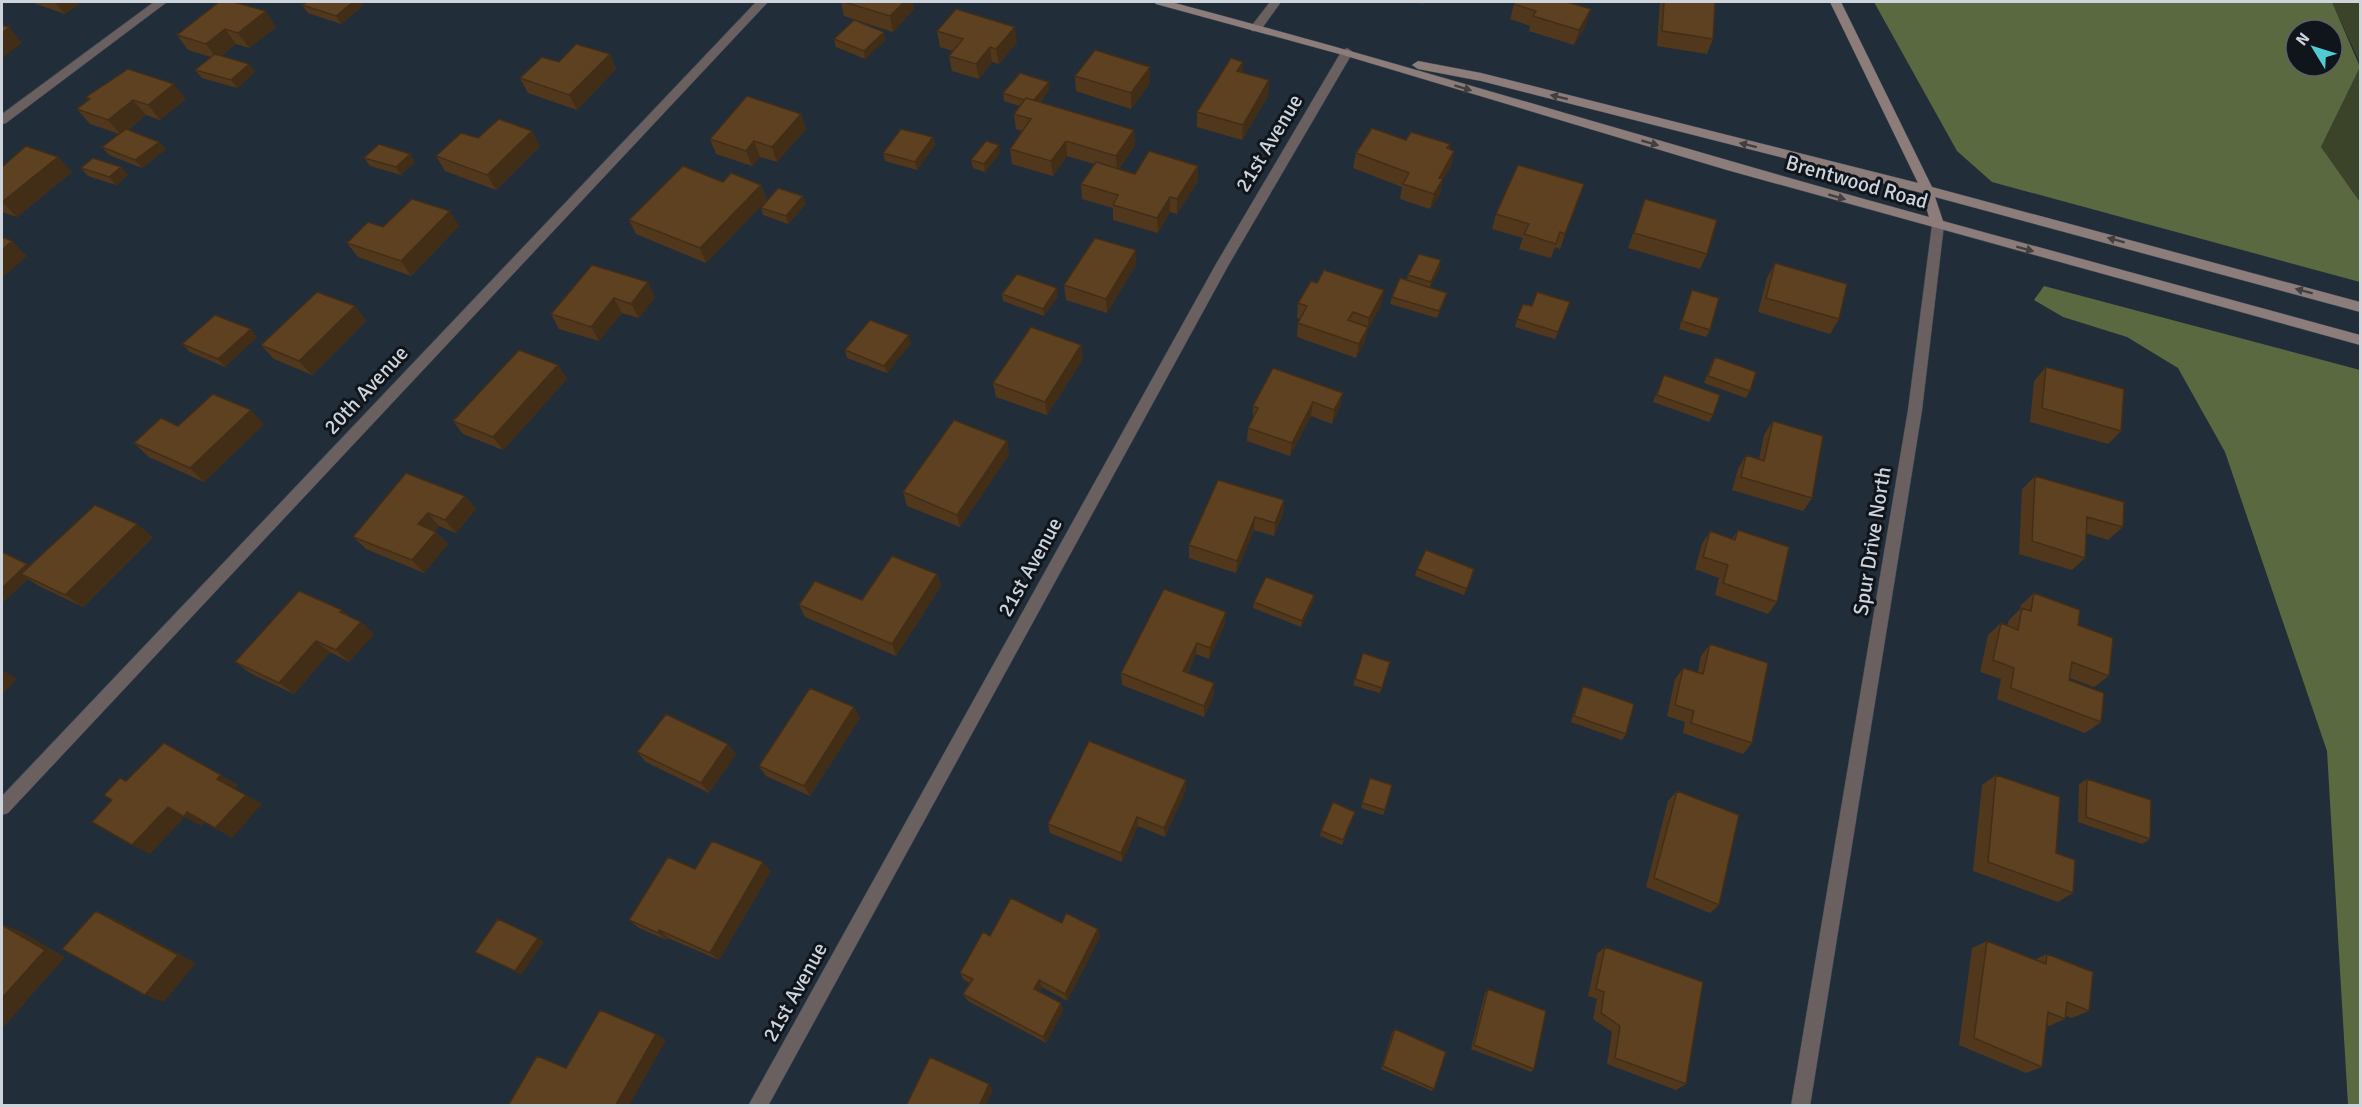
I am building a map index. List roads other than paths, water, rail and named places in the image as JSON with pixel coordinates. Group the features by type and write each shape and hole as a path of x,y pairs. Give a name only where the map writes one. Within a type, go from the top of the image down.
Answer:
{"street":[{"path":"2,120 161,2"},
{"name":"20th Avenue","path":"2,807 762,2"},
{"name":"Brentwood Road","path":"1160,2 1347,52 1518,105 1938,225 2361,340"},
{"path":"1256,27 1275,2"},
{"name":"Spur Drive North","path":"1800,1106 1915,410 1938,225 1927,190 1836,2"},
{"name":"Brentwood Road","path":"1347,52 1481,77 1927,190 2361,307"},
{"name":"21st Avenue","path":"757,1106 1216,274 1347,52"}]}
